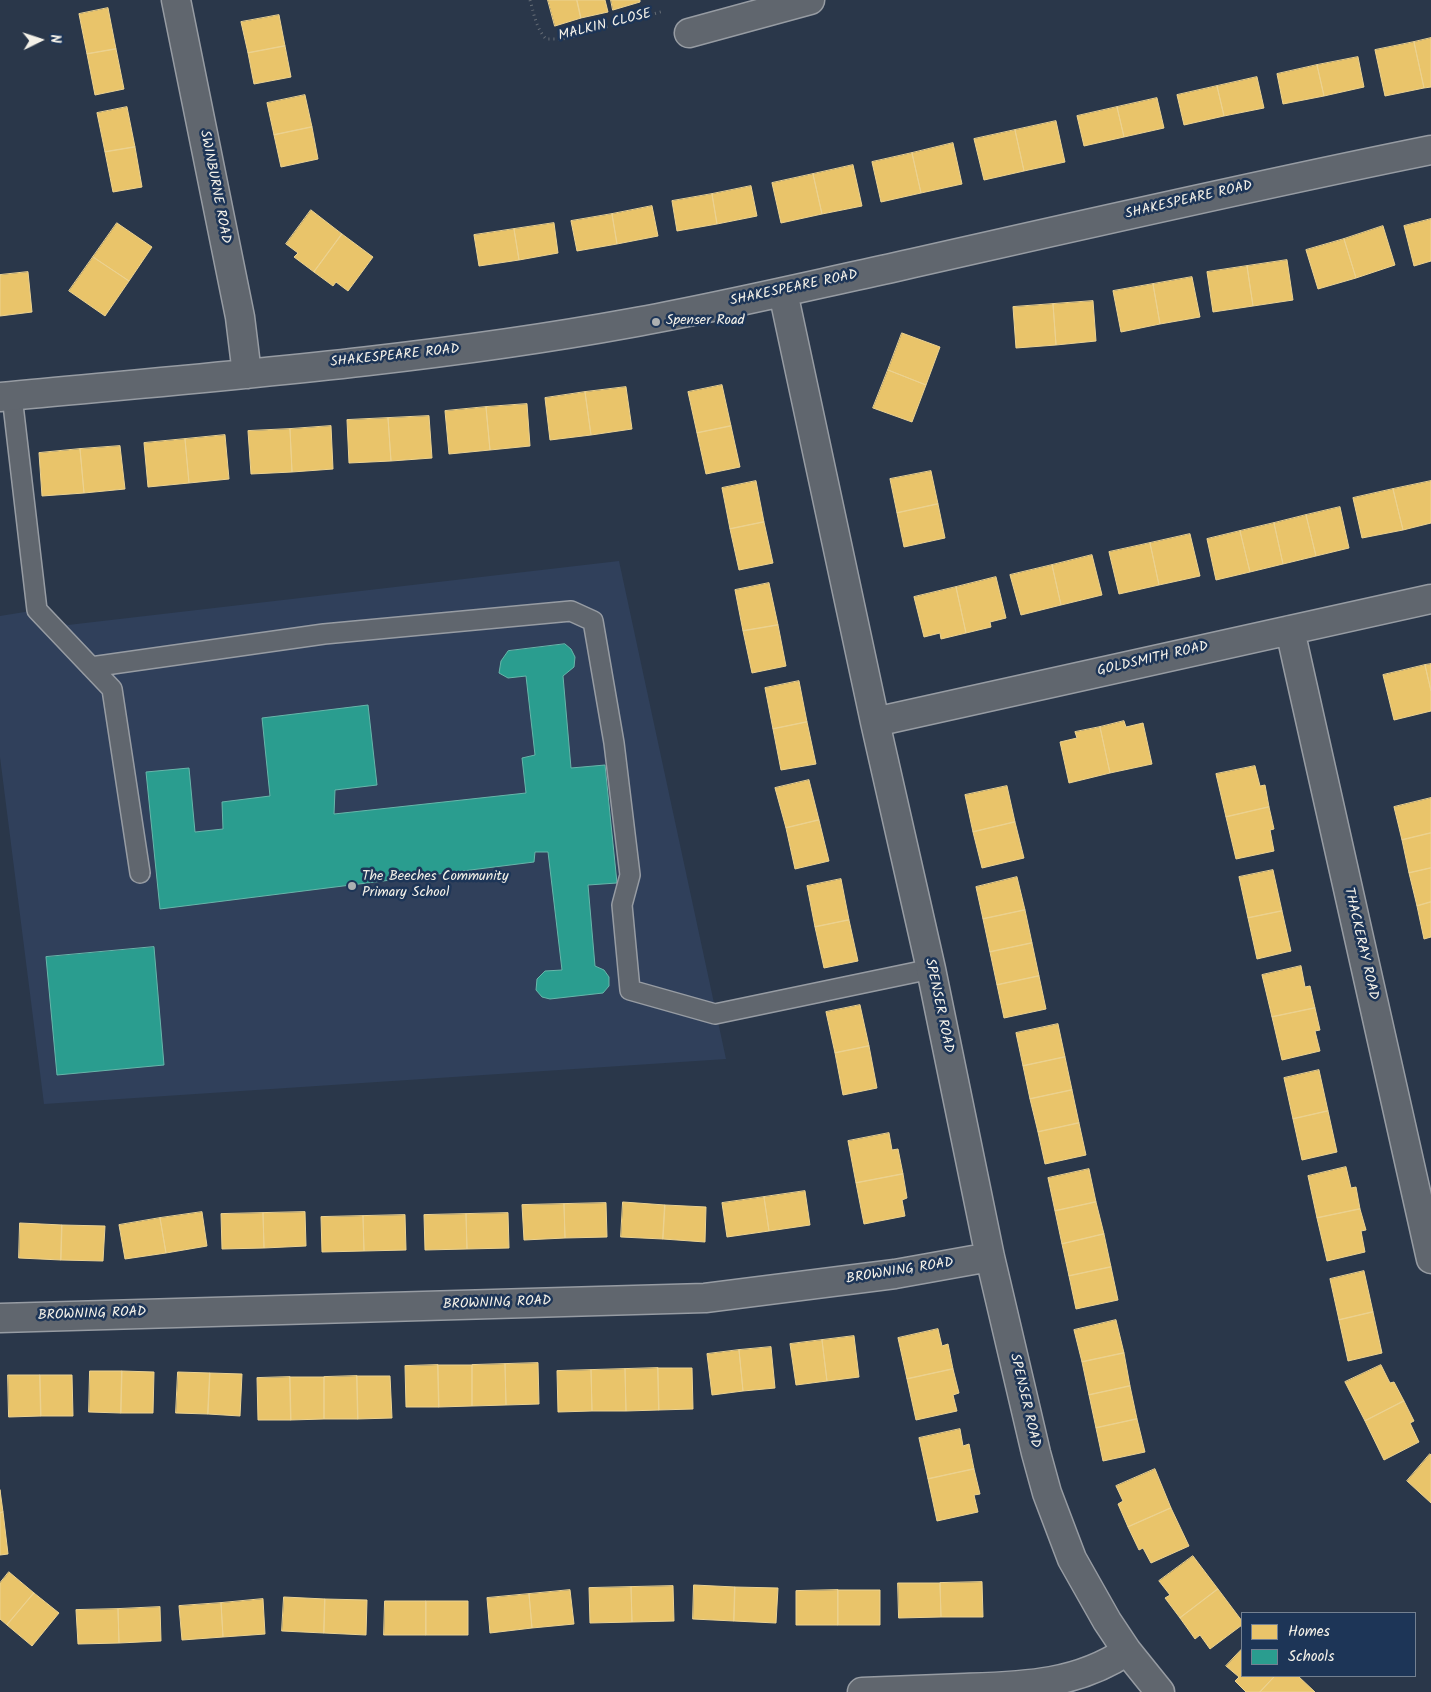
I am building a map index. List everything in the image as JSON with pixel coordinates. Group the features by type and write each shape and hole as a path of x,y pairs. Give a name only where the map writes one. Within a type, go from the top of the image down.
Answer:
{"street":[{"name":"SWINBURNE ROAD","path":"176,0 240,317 247,374"},
{"path":"689,33 810,0"},
{"name":"SHAKESPEARE ROAD","path":"6,396 247,374 495,345 632,323 783,292 1330,170 1431,150"},
{"name":"SPENSER ROAD","path":"783,292 875,722 931,969 990,1257 1036,1453 1059,1529 1072,1559 1106,1621 1160,1692"},
{"name":"GOLDSMITH ROAD","path":"875,722 1431,599"},
{"name":"THACKERAY ROAD","path":"1290,630 1431,1258"},
{"name":"BROWNING ROAD","path":"0,1318 705,1298 895,1274 990,1257"},
{"path":"862,1692 1009,1687 1035,1684 1060,1680 1098,1669 1127,1651"}],"lane":[{"path":"6,396 37,610 112,689 140,873"},
{"path":"91,667 324,634 571,611 593,620 611,728 630,875 622,905 630,990 715,1014 931,969"}],"path":[{"name":"MALKIN CLOSE","path":"530,0 537,25 546,39 563,39 670,10 689,33"}],"shaded area":[{"name":"The Beeches Community Primary School","path":"619,561 726,1059 44,1104 0,757 0,616 37,610 68,625"}],"building: Homes":[{"path":"548,0 577,0 581,18 555,26"},
{"path":"577,0 605,0 608,12 581,18"},
{"path":"611,0 640,0 640,2 613,10"},
{"path":"108,8 116,49 87,54 79,14"},
{"path":"279,15 285,46 248,53 241,22"},
{"path":"1431,38 1431,87 1424,88 1414,42"},
{"path":"1414,42 1424,88 1385,96 1375,50"},
{"path":"285,46 291,77 254,84 248,53"},
{"path":"116,49 124,89 95,95 87,54"},
{"path":"1358,57 1364,87 1324,96 1317,65"},
{"path":"1317,65 1324,96 1283,104 1277,74"},
{"path":"1257,77 1264,108 1224,116 1217,86"},
{"path":"1217,86 1224,116 1184,125 1177,95"},
{"path":"305,95 312,127 274,135 267,103"},
{"path":"1157,98 1164,128 1124,137 1117,107"},
{"path":"127,107 135,147 105,152 97,113"},
{"path":"1117,107 1124,137 1084,146 1077,116"},
{"path":"1056,121 1065,162 1024,171 1015,130"},
{"path":"312,127 318,159 281,167 274,135"},
{"path":"1015,130 1024,171 984,180 974,139"},
{"path":"953,143 962,184 921,193 912,153"},
{"path":"135,147 142,187 113,192 105,152"},
{"path":"912,153 921,193 881,202 872,162"},
{"path":"853,165 862,206 822,214 813,174"},
{"path":"813,174 822,214 781,223 772,183"},
{"path":"751,186 757,216 717,224 712,194"},
{"path":"712,194 717,224 677,231 672,201"},
{"path":"652,206 658,236 617,244 612,214"},
{"path":"311,210 342,234 314,272 294,257 298,253 286,244"},
{"path":"612,214 617,244 577,251 571,221"},
{"path":"1431,219 1431,261 1414,266 1404,226"},
{"path":"117,223 152,247 129,281 93,257"},
{"path":"554,223 558,253 519,260 514,229"},
{"path":"1383,226 1395,265 1356,278 1344,239"},
{"path":"514,229 519,260 479,266 474,235"},
{"path":"342,234 373,257 348,291 336,282 333,286 314,272"},
{"path":"1344,239 1356,278 1318,289 1306,250"},
{"path":"93,257 129,281 105,316 69,291"},
{"path":"1287,260 1293,300 1253,306 1247,266"},
{"path":"1247,266 1253,306 1213,312 1207,272"},
{"path":"28,272 32,312 0,316 0,275"},
{"path":"1192,277 1200,317 1160,324 1153,284"},
{"path":"1153,284 1160,324 1121,332 1113,291"},
{"path":"1093,301 1096,341 1056,345 1053,304"},
{"path":"1053,304 1056,345 1016,348 1013,307"},
{"path":"902,333 940,347 926,385 888,370"},
{"path":"888,370 926,385 912,422 873,408"},
{"path":"722,385 731,426 697,433 688,392"},
{"path":"626,387 632,429 591,435 585,392"},
{"path":"585,392 591,435 550,440 545,398"},
{"path":"527,404 530,446 490,450 486,407"},
{"path":"486,407 490,450 449,454 445,411"},
{"path":"429,416 432,458 391,461 388,418"},
{"path":"388,418 391,461 349,463 347,420"},
{"path":"331,426 333,469 292,472 290,429"},
{"path":"731,426 740,467 706,474 697,433"},
{"path":"290,429 292,472 251,474 248,431"},
{"path":"225,435 229,479 189,483 185,439"},
{"path":"185,439 189,483 148,487 144,443"},
{"path":"120,446 125,489 84,493 80,449"},
{"path":"80,449 84,493 42,496 39,453"},
{"path":"931,471 938,504 897,513 890,479"},
{"path":"756,481 764,522 730,529 722,488"},
{"path":"1431,481 1431,523 1403,530 1393,489"},
{"path":"1393,489 1403,530 1362,538 1353,498"},
{"path":"938,504 945,538 904,547 897,513"},
{"path":"1340,507 1349,548 1316,556 1306,515"},
{"path":"1306,515 1316,556 1283,564 1274,523"},
{"path":"764,522 773,563 739,570 730,529"},
{"path":"1274,523 1283,564 1250,572 1240,531"},
{"path":"1240,531 1250,572 1216,580 1207,539"},
{"path":"1190,534 1200,576 1159,585 1150,543"},
{"path":"1150,543 1159,585 1119,594 1109,552"},
{"path":"1092,555 1102,595 1061,605 1052,565"},
{"path":"1052,565 1061,605 1021,615 1010,575"},
{"path":"996,577 1006,618 990,622 991,627 966,633 956,587"},
{"path":"769,583 778,625 743,631 735,590"},
{"path":"956,587 966,633 941,639 940,633 924,637 914,597"},
{"path":"778,625 786,666 752,673 743,631"},
{"path":"1431,664 1431,691 1425,665"},
{"path":"1425,665 1431,691 1431,711 1394,720 1383,675"},
{"path":"799,681 807,722 773,729 765,688"},
{"path":"1124,721 1126,727 1143,723 1152,764 1110,773 1100,727"},
{"path":"807,722 816,764 781,770 773,729"},
{"path":"1100,727 1110,773 1069,783 1060,742 1077,738 1075,732"},
{"path":"1255,766 1260,786 1265,785 1269,807 1226,817 1216,774"},
{"path":"809,780 819,820 786,828 775,788"},
{"path":"1007,786 1015,822 973,832 965,795"},
{"path":"1431,798 1431,833 1402,840 1394,807"},
{"path":"1269,807 1274,829 1270,830 1274,851 1236,859 1226,817"},
{"path":"819,820 829,861 795,869 786,828"},
{"path":"1015,822 1024,858 982,868 973,832"},
{"path":"1431,833 1431,868 1409,873 1402,840"},
{"path":"1431,868 1431,902 1417,906 1409,873"},
{"path":"1273,870 1282,911 1248,918 1239,877"},
{"path":"1017,877 1025,910 983,919 976,887"},
{"path":"841,879 849,920 815,927 807,886"},
{"path":"1431,902 1431,937 1424,939 1417,906"},
{"path":"1025,910 1032,943 990,952 983,919"},
{"path":"1282,911 1291,951 1257,959 1248,918"},
{"path":"849,920 858,961 824,968 815,927"},
{"path":"1032,943 1039,976 997,985 990,952"},
{"path":"1301,966 1305,987 1310,986 1315,1008 1272,1017 1262,975"},
{"path":"1039,976 1046,1009 1004,1018 997,985"},
{"path":"860,1005 869,1046 835,1053 826,1012"},
{"path":"1315,1008 1320,1030 1315,1031 1320,1051 1282,1060 1272,1017"},
{"path":"1058,1024 1065,1057 1023,1066 1016,1033"},
{"path":"869,1046 877,1088 843,1095 835,1053"},
{"path":"1065,1057 1072,1090 1030,1099 1023,1066"},
{"path":"1319,1070 1328,1111 1293,1119 1284,1078"},
{"path":"1072,1090 1079,1123 1038,1132 1030,1099"},
{"path":"1328,1111 1337,1152 1302,1160 1293,1119"},
{"path":"1079,1123 1086,1155 1045,1164 1038,1132"},
{"path":"889,1133 892,1150 898,1149 903,1174 856,1183 848,1141"},
{"path":"1346,1167 1351,1188 1356,1187 1360,1209 1317,1218 1308,1176"},
{"path":"1089,1169 1096,1202 1055,1211 1048,1178"},
{"path":"903,1174 907,1198 902,1200 905,1216 864,1224 856,1183"},
{"path":"805,1191 810,1225 769,1231 764,1197"},
{"path":"764,1197 769,1231 727,1237 722,1203"},
{"path":"623,1202 665,1205 663,1239 621,1237"},
{"path":"1096,1202 1104,1234 1062,1244 1055,1211"},
{"path":"606,1203 607,1237 565,1238 564,1204"},
{"path":"564,1204 565,1238 524,1240 522,1205"},
{"path":"665,1205 706,1207 705,1242 663,1239"},
{"path":"1360,1209 1366,1230 1361,1231 1365,1252 1327,1261 1317,1218"},
{"path":"202,1212 207,1246 166,1253 160,1218"},
{"path":"305,1212 306,1246 264,1248 263,1213"},
{"path":"263,1213 264,1248 222,1249 221,1214"},
{"path":"508,1213 509,1248 467,1249 466,1214"},
{"path":"466,1214 467,1249 425,1250 424,1215"},
{"path":"405,1215 406,1250 364,1251 363,1216"},
{"path":"363,1216 364,1251 322,1252 321,1217"},
{"path":"160,1218 166,1253 125,1259 119,1225"},
{"path":"20,1223 62,1225 61,1260 19,1258"},
{"path":"62,1225 105,1226 103,1261 61,1260"},
{"path":"1104,1234 1111,1267 1069,1276 1062,1244"},
{"path":"1111,1267 1118,1300 1076,1309 1069,1276"},
{"path":"1364,1271 1373,1312 1339,1320 1330,1279"},
{"path":"1373,1312 1382,1353 1348,1361 1339,1320"},
{"path":"1116,1320 1124,1353 1082,1362 1074,1330"},
{"path":"938,1329 942,1346 948,1344 953,1369 907,1379 898,1338"},
{"path":"854,1336 859,1377 827,1381 822,1340"},
{"path":"822,1340 827,1381 796,1385 790,1344"},
{"path":"771,1347 775,1388 743,1391 739,1350"},
{"path":"739,1350 743,1391 712,1395 707,1354"},
{"path":"1124,1353 1130,1386 1089,1395 1082,1362"},
{"path":"538,1363 539,1404 506,1405 505,1364"},
{"path":"505,1364 506,1405 472,1406 472,1365"},
{"path":"438,1365 439,1407 406,1407 405,1366"},
{"path":"438,1365 472,1365 472,1406 439,1407"},
{"path":"1381,1365 1390,1383 1394,1382 1404,1401 1365,1421 1345,1382"},
{"path":"658,1368 659,1410 626,1411 625,1369"},
{"path":"658,1368 692,1368 693,1409 659,1410"},
{"path":"625,1369 626,1411 592,1411 591,1370"},
{"path":"953,1369 959,1393 953,1395 957,1411 916,1420 907,1379"},
{"path":"591,1370 592,1411 558,1412 557,1371"},
{"path":"90,1371 122,1371 121,1413 89,1412"},
{"path":"122,1371 154,1372 153,1413 121,1413"},
{"path":"178,1372 210,1373 208,1414 176,1413"},
{"path":"210,1373 242,1374 240,1416 208,1414"},
{"path":"8,1375 40,1375 41,1416 9,1417"},
{"path":"40,1375 72,1375 73,1416 41,1416"},
{"path":"357,1376 358,1419 324,1419 324,1377"},
{"path":"357,1376 390,1376 392,1418 358,1419"},
{"path":"290,1377 291,1420 258,1420 257,1378"},
{"path":"290,1377 324,1377 324,1419 291,1420"},
{"path":"1130,1386 1137,1419 1096,1428 1089,1395"},
{"path":"1404,1401 1414,1421 1410,1423 1419,1442 1384,1460 1365,1421"},
{"path":"1137,1419 1145,1452 1103,1461 1096,1428"},
{"path":"960,1429 963,1446 969,1444 974,1469 928,1479 919,1438"},
{"path":"1431,1455 1431,1503 1407,1481"},
{"path":"974,1469 980,1494 974,1495 978,1512 937,1521 928,1479"},
{"path":"1155,1469 1171,1508 1128,1527 1118,1504 1123,1501 1116,1486"},
{"path":"0,1490 3,1512 0,1513"},
{"path":"1171,1508 1189,1546 1151,1563 1143,1548 1139,1550 1128,1527"},
{"path":"3,1512 8,1554 0,1555 0,1513"},
{"path":"1193,1556 1218,1589 1180,1618 1165,1598 1170,1595 1159,1581"},
{"path":"9,1572 34,1593 7,1625 0,1619 0,1583"},
{"path":"982,1582 983,1617 941,1617 940,1583"},
{"path":"898,1583 940,1583 941,1617 899,1618"},
{"path":"694,1585 735,1587 734,1621 693,1619"},
{"path":"673,1586 674,1621 632,1622 631,1587"},
{"path":"631,1587 632,1622 590,1623 589,1588"},
{"path":"735,1587 778,1588 776,1623 734,1621"},
{"path":"1218,1589 1241,1620 1241,1626 1210,1649 1200,1635 1195,1639 1180,1618"},
{"path":"570,1590 574,1624 532,1628 529,1594"},
{"path":"838,1590 838,1625 796,1625 796,1591"},
{"path":"838,1590 880,1590 880,1625 838,1625"},
{"path":"34,1593 59,1613 32,1646 7,1625"},
{"path":"529,1594 532,1628 490,1633 487,1598"},
{"path":"284,1597 325,1599 324,1633 282,1631"},
{"path":"263,1599 265,1634 223,1637 221,1603"},
{"path":"325,1599 367,1600 366,1635 324,1633"},
{"path":"385,1601 426,1601 426,1635 384,1635"},
{"path":"426,1601 468,1601 468,1635 426,1635"},
{"path":"221,1603 223,1637 182,1640 179,1606"},
{"path":"160,1607 161,1641 119,1643 118,1609"},
{"path":"118,1609 119,1643 78,1644 76,1610"},
{"path":"1241,1650 1241,1677 1274,1677 1260,1692 1246,1692 1235,1681 1239,1677 1226,1666"},
{"path":"1274,1677 1299,1677 1315,1692 1260,1692"}],"building: Schools":[{"path":"565,644 571,649 575,657 574,667 563,676 571,768 605,765 617,883 588,885 595,966 604,970 609,977 609,986 603,993 550,999 542,997 536,990 537,979 545,971 562,970 548,852 535,852 534,862 160,909 146,772 189,768 195,832 223,829 222,802 270,796 262,718 368,705 377,785 335,790 334,814 526,793 522,758 535,755 526,676 508,678 499,673 501,661 508,651"},
{"path":"154,947 164,1065 57,1075 46,957"}],"place":[{"name":"Spenser Road","path":"656,322"},
{"name":"The Beeches Community Primary School","path":"352,886"}]}
